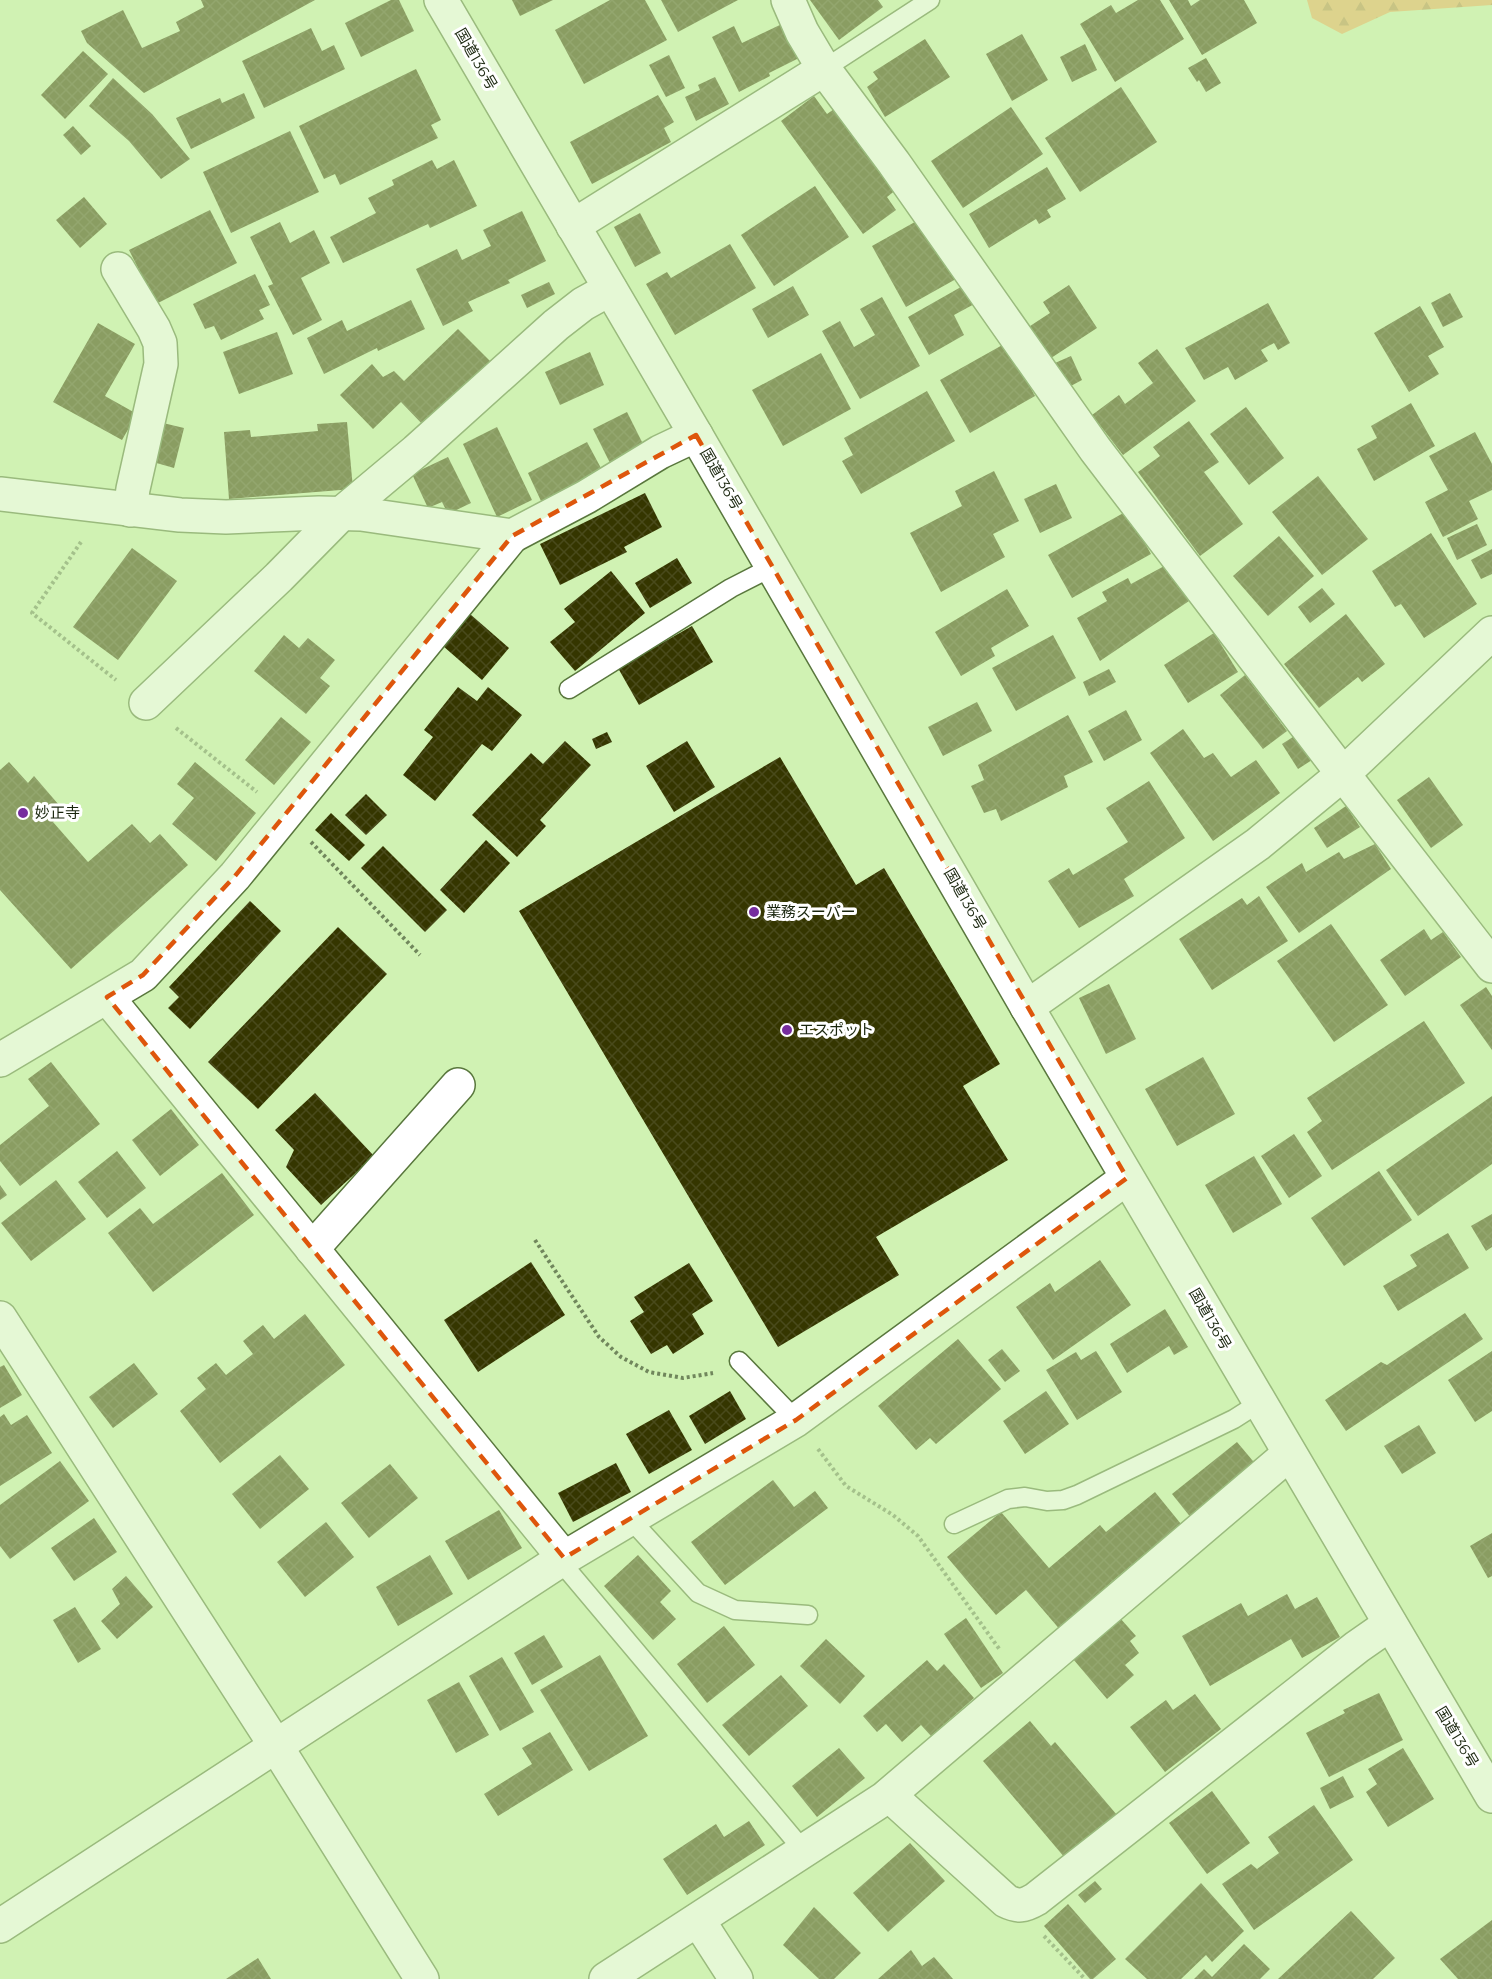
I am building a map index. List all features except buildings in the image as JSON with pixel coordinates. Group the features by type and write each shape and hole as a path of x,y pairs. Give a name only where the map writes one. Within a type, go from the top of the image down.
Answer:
{"main road":[{"name":"国道136号","path":"441,0 1289,1455 1492,1796"},
{"path":"788,0 802,32 824,69 894,163 1095,449 1492,966"},
{"path":"573,226 824,69"},
{"path":"118,269 160,343 160,364 148,414 118,509"},
{"path":"146,703 342,513 416,451 556,325 583,304 610,290"},
{"path":"0,1060 143,975 235,876 512,536 660,452 696,435"},
{"path":"0,494 180,515 361,514 512,536"},
{"path":"1027,1007 1258,844 1343,774 1492,633"},
{"path":"107,997 562,1559"},
{"path":"312,1249 458,1085"},
{"path":"0,1926 562,1559 796,1420 1127,1178"},
{"path":"0,1318 276,1746 422,1979"},
{"path":"606,1979 889,1795 1289,1455"},
{"path":"889,1795 1006,1901 1024,1905 1036,1899 1357,1647 1390,1624"},
{"path":"698,1920 736,1979"}],"lane":[{"path":"824,69 930,0"},
{"path":"569,689 731,588 772,567"},
{"path":"739,1361 796,1420"},
{"path":"954,1524 1008,1499 1025,1497 1047,1501 1063,1500 1077,1495 1234,1419 1259,1403"},
{"path":"630,1519 698,1593 735,1610 808,1616"},
{"path":"562,1559 804,1851"}],"path":[{"path":"118,509 32,613 285,814 420,955"},
{"path":"535,1240 598,1336 621,1357 649,1372 683,1378 711,1374 739,1361"},
{"path":"796,1420 846,1486 893,1515 918,1536 986,1629 1021,1682"},
{"path":"1013,1904 1085,1979"}],"highlighted area":[{"path":"696,435 1127,1178 796,1420 564,1558 107,997 143,975 235,876 512,536"}],"green space":[{"path":"1307,0 1492,0 1492,5 1390,12 1342,34 1312,18"}],"place":[{"name":"妙正寺","path":"23,813"},
{"name":"業務スーパー","path":"754,912"},
{"name":"エスポット","path":"787,1030"}]}
